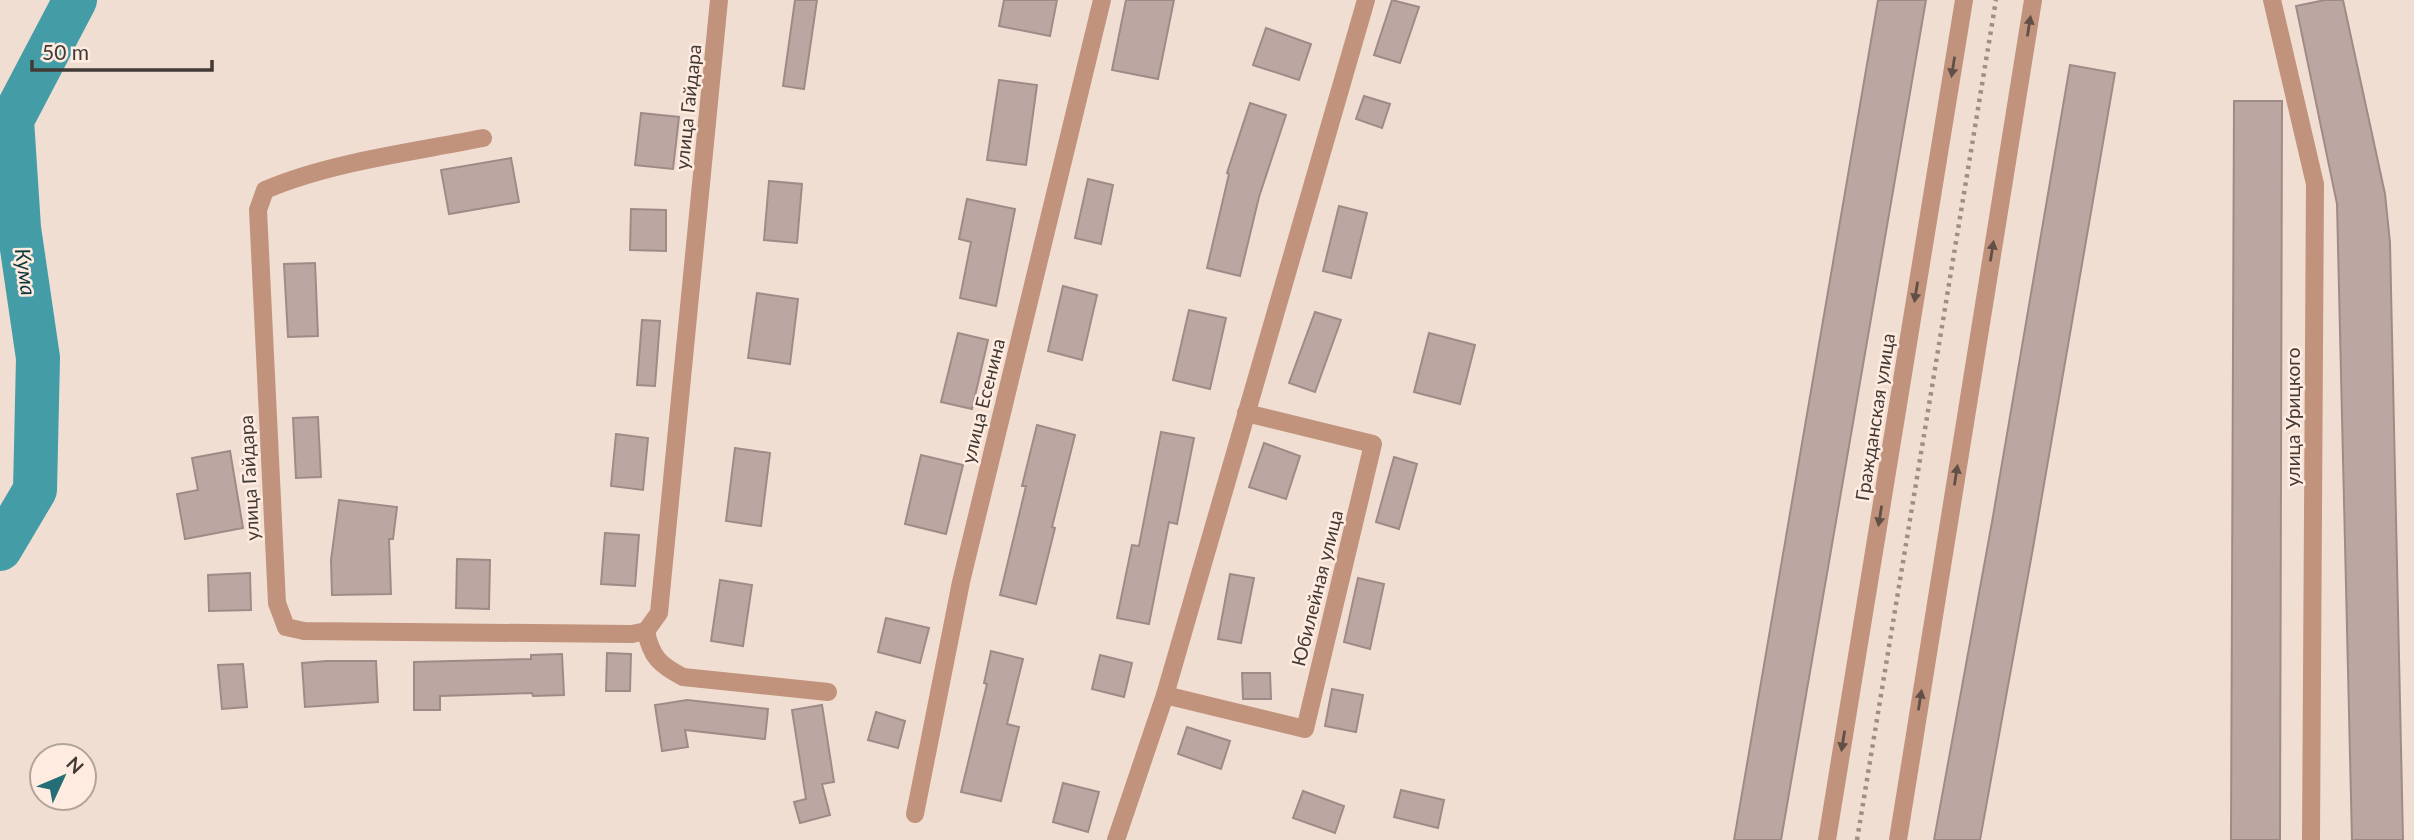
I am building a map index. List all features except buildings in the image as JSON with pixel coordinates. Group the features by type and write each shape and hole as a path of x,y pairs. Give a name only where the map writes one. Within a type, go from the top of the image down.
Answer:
{"street":[{"name":"улица Гайдара","path":"483,138 349,165 288,180 265,190 258,210 277,603 286,627 304,631 632,634 646,631 659,613 719,0"},
{"name":"улица Есенина","path":"915,814 961,582 1102,0"},
{"name":"Гражданская улица","path":"1827,840 1964,0"},
{"path":"1898,840 2033,0"},
{"name":"улица Урицкого","path":"2272,0 2315,184 2311,840"},
{"path":"1116,840 1165,695 1361,1"},
{"name":"Юбилейная улица","path":"1165,695 1305,729 1373,444 1246,414"},
{"path":"646,631 650,649 667,669 683,677 828,692"}],"path":[{"path":"1857,840 1996,0"}],"waterway":[{"name":"Кума","path":"0,549 35,490 38,358 19,228 12,120 75,0"}]}
